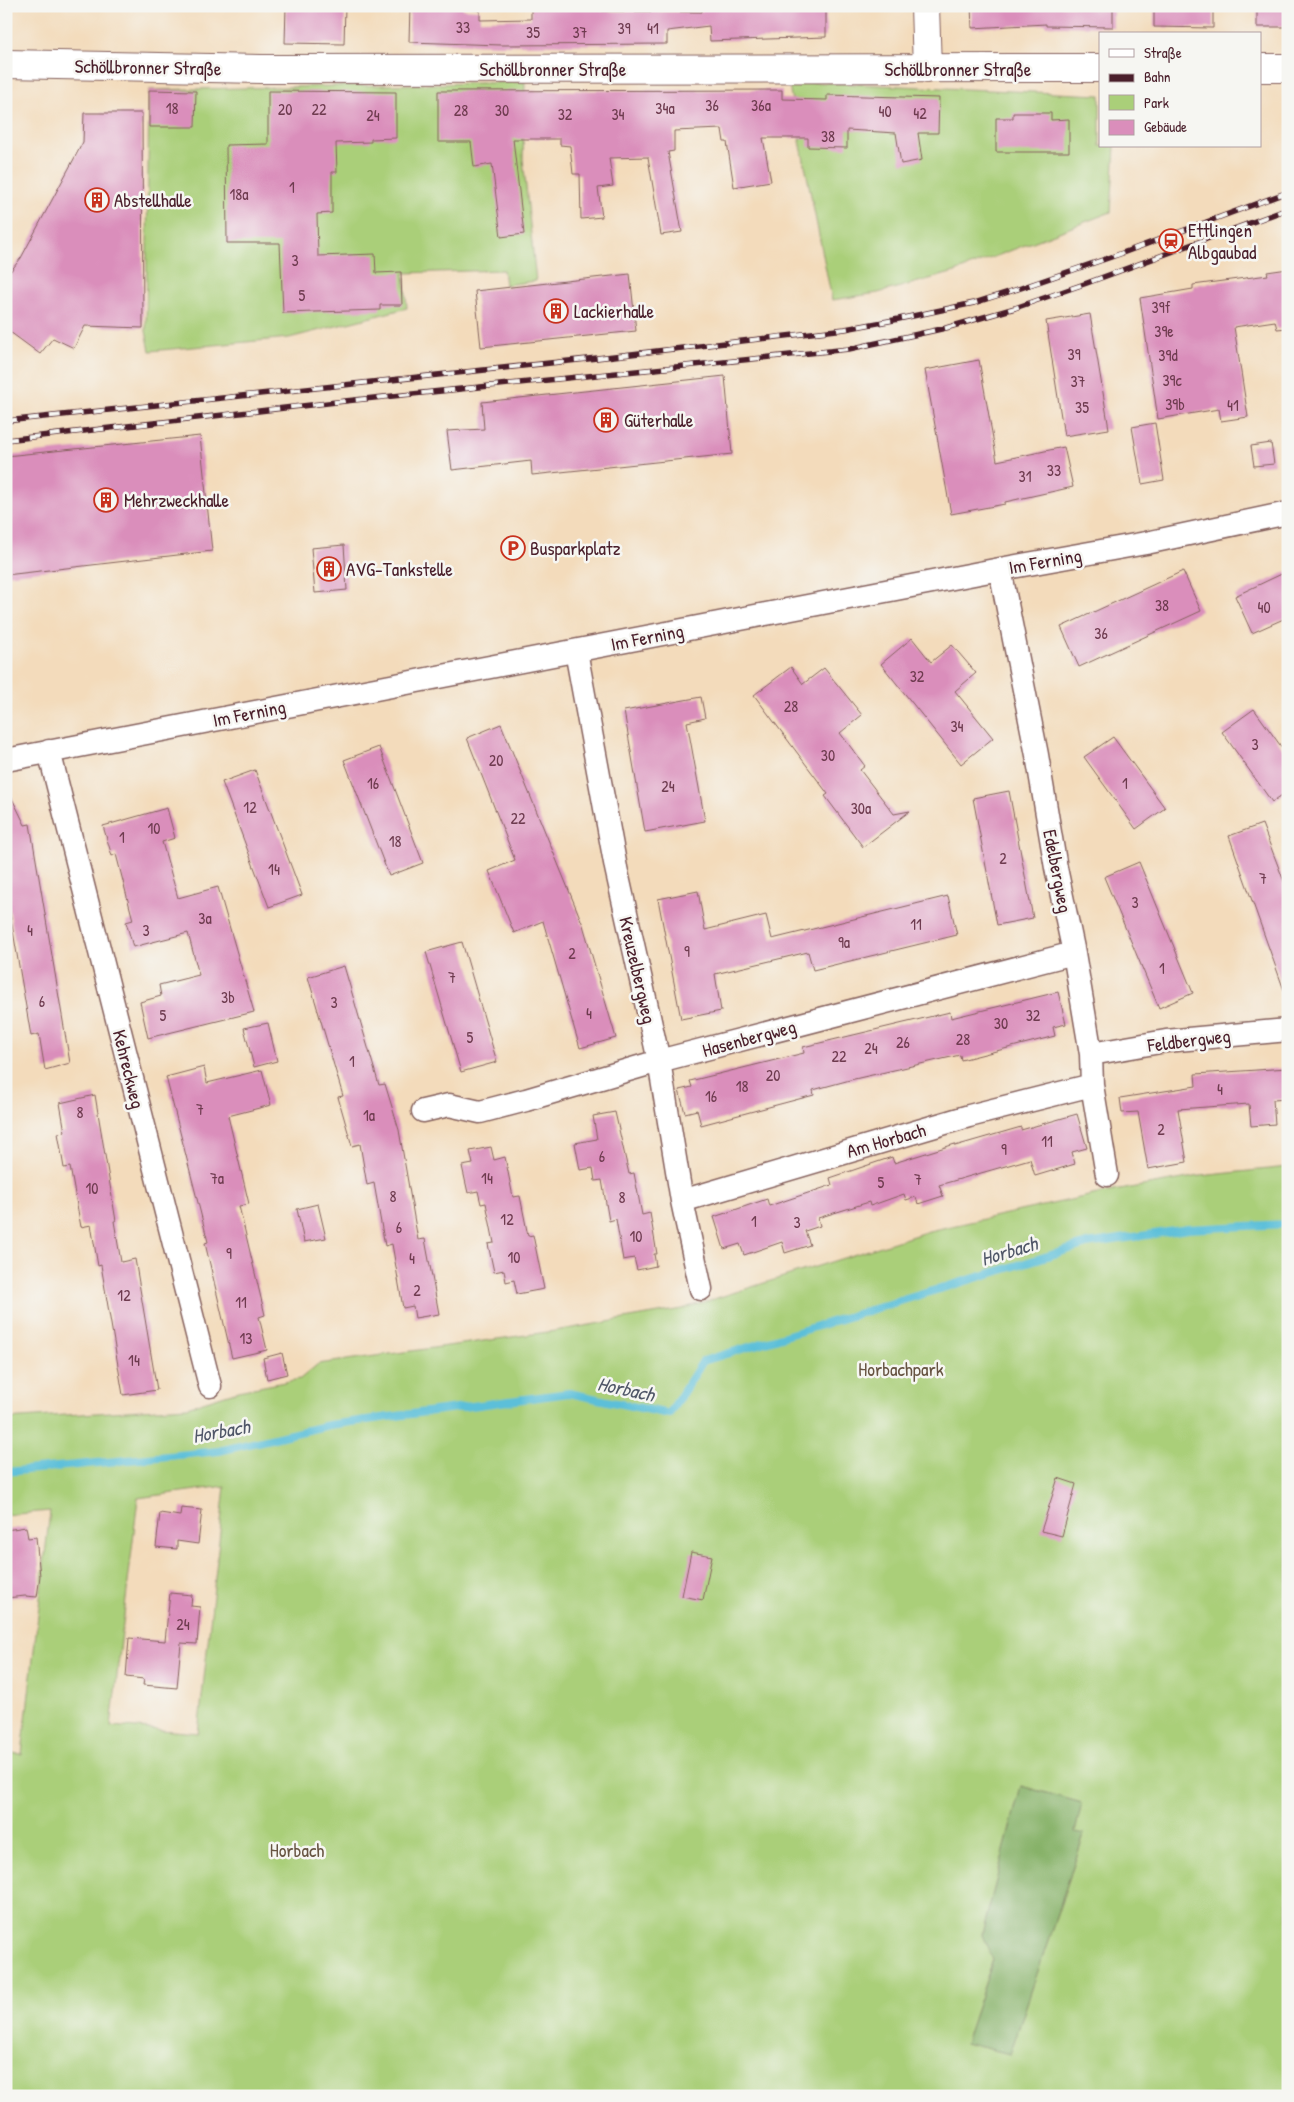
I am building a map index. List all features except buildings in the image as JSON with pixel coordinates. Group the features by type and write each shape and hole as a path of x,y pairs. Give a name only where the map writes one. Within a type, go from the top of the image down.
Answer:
{"street":[{"path":"924,6 927,69"},
{"name":"Schöllbronner Straße","path":"6,64 261,70 1099,68"},
{"path":"1262,68 1288,68"},
{"name":"Im Ferning","path":"6,760 1000,569 1146,543 1288,513"},
{"name":"Edelbergweg","path":"1000,569 1037,755 1056,868 1074,953 1091,1054 1092,1085 1107,1174"},
{"name":"Kreuzelbergweg","path":"576,651 616,868 659,1061 682,1200 701,1289"},
{"name":"Kehreckweg","path":"49,751 210,1386"},
{"name":"Hasenbergweg","path":"423,1111 449,1105 480,1112 659,1061 1074,953"},
{"name":"Feldbergweg","path":"1091,1054 1166,1041 1288,1030"},
{"name":"Am Horbach","path":"682,1200 969,1116 1092,1085"}],"green space":[{"path":"788,81 1099,95 1099,148 1115,148 1111,212 955,272 878,293 832,300"},
{"path":"525,82 523,159 536,281 505,285 503,270 404,273 407,308 289,338 150,351 146,331 149,90"},
{"name":"Horbachpark","path":"1288,1167 1288,2096 6,2096 6,1753 22,1754 50,1511 6,1515 6,1419 187,1407 238,1391 300,1379 318,1364 555,1331 682,1309 929,1231 1102,1193 1200,1176","holes":["225,1486 198,1733 111,1726 138,1498","1021,1786 1082,1803 1075,1832 1084,1835 1010,2054 965,2043 993,1959 982,1934"]},
{"path":"1021,1786 1082,1803 1075,1832 1084,1834 1010,2054 965,2043 993,1960 982,1935"}],"waterway":[{"name":"Horbach","path":"6,1472 219,1451 329,1425 569,1393 669,1414 703,1361 1087,1244 1188,1229 1288,1224"}],"railway":[{"path":"6,421 597,358 845,329 974,303 1117,255 1288,192"},
{"path":"6,440 345,401 849,349 946,328 1015,308 1288,209"}],"place":[{"name":"Abstellhalle","path":"97,200"},
{"name":"Ettlingen Albgaubad","path":"1171,241"},
{"name":"Lackierhalle","path":"556,311"},
{"name":"Güterhalle","path":"606,420"},
{"name":"Mehrzweckhalle","path":"106,500"},
{"name":"Busparkplatz","path":"513,548"},
{"name":"AVG-Tankstelle","path":"329,569"}]}
